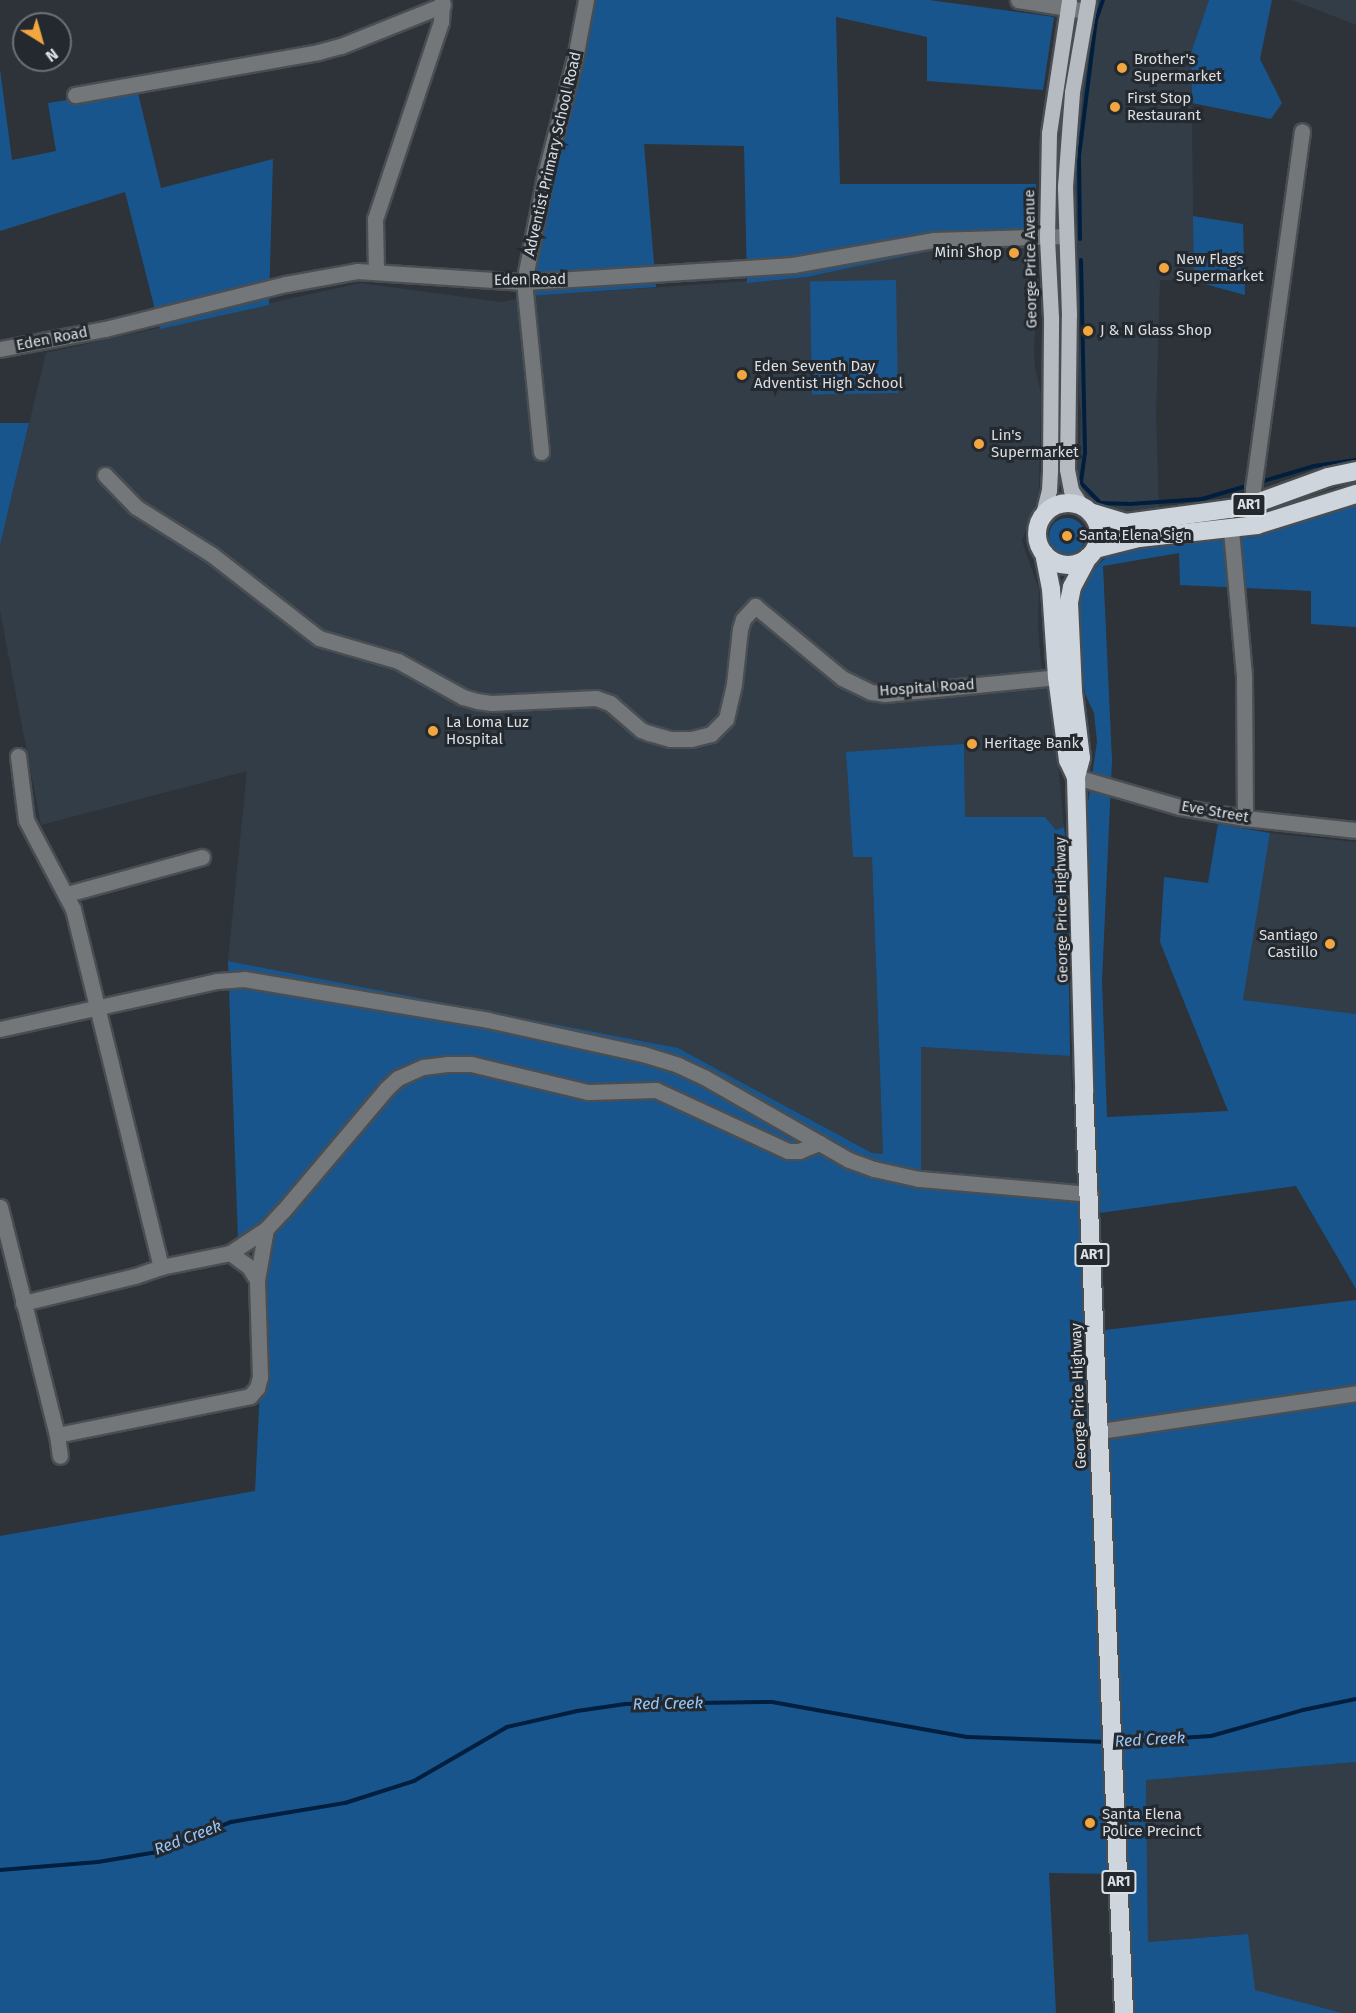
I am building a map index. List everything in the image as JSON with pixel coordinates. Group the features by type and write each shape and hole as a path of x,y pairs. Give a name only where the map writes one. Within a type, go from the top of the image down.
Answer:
{"highway":[{"name":"AR1","path":"1086,509 1126,522 1254,504 1328,477 1356,471"},
{"name":"AR1","path":"1091,553 1139,538 1231,530 1257,525 1356,494"},
{"path":"1064,503 1086,509 1099,534 1091,553 1070,565 1051,560 1044,553 1037,536 1042,518 1048,511 1064,503"},
{"name":"George Price Highway","path":"1044,553 1051,589 1057,677 1068,760 1076,777"},
{"name":"George Price Highway","path":"1091,553 1076,579 1069,603 1073,692 1081,759 1076,777 1084,1092 1100,1431 1099,1488 1113,1742 1124,2013"}],"main road":[{"name":"George Price Avenue","path":"1042,518 1049,489 1050,470 1051,317 1047,237 1049,133 1068,4"},
{"path":"1086,509 1071,490 1067,469 1069,325 1065,186 1069,123 1087,5"}],"street":[{"name":"Adventist Primary School Road","path":"541,452 524,282 546,171 576,53 585,0"},
{"path":"1018,0 1087,5"},
{"path":"75,95 318,52 341,46 442,2"},
{"path":"376,271 375,219 435,40 442,2"},
{"path":"1254,504 1253,489 1302,131"},
{"name":"Eden Road","path":"0,349 105,329 286,284 342,273 376,271 524,282 743,270 793,265 933,240 1066,236"},
{"name":"Hospital Road","path":"105,475 136,507 211,554 319,638 398,662 463,697 477,701 492,703 596,698 610,703 641,730 649,733 670,739 692,739 711,734 726,719 734,684 740,629 755,606 842,678 871,692 885,694 1057,677"},
{"path":"1231,530 1244,675 1245,818"},
{"path":"18,756 26,820 74,909 161,1267"},
{"name":"Eve Street","path":"1076,777 1180,807 1245,818 1356,830"},
{"path":"67,894 202,858"},
{"path":"0,1029 216,981 244,980 488,1020 604,1045 678,1065 849,1160 874,1169 919,1179 1090,1194"},
{"path":"23,1303 135,1276 161,1267 230,1253 266,1229 386,1089 398,1078 423,1067 471,1064 588,1092 656,1090 788,1151 800,1152 819,1143"},
{"path":"0,1207 57,1435 60,1456"},
{"path":"57,1435 250,1396 257,1388 260,1377 257,1280 266,1229"},
{"path":"230,1253 249,1268 257,1280"},
{"path":"1100,1431 1356,1393"}],"shaded area":[{"path":"589,0 929,0 1054,17 1043,90 927,81 927,37 836,17 840,184 1036,184 1036,240 944,238 944,248 806,277 747,283 744,146 644,144 656,287 530,296"},
{"path":"1096,0 1209,0 1191,53 1194,281 1160,280 1156,414 1159,509 1113,511 1102,509 1084,495 1074,471 1080,444 1081,412 1078,391 1080,328 1074,217 1076,123 1080,80"},
{"path":"1209,0 1272,0 1260,59 1282,103 1271,119 1192,103 1191,53"},
{"path":"1292,0 1356,0 1356,25"},
{"path":"0,69 12,160 56,151 48,103 137,89 161,188 273,159 269,305 160,329 125,192 0,231"},
{"path":"1193,216 1243,224 1245,295 1194,281"},
{"name":"La Loma Luz Hospital","path":"944,238 1036,240 1039,281 1034,348 1035,367 1041,393 1039,485 1037,500 1022,541 1039,590 1038,627 1041,665 1052,695 1064,827 1056,830 1045,817 965,817 964,745 853,857 872,857 883,1154 872,1153 678,1048 228,961 247,771 41,825 0,611 0,545 46,353 360,283 501,302 530,296 806,277"},
{"path":"896,280 898,393 812,394 810,282"},
{"path":"0,423 29,423 0,545"},
{"path":"1356,505 1356,627 1311,624 1311,591 1180,585 1179,553 1103,566 1112,760 1102,981 1107,1117 1228,1111 1160,942 1164,877 1208,883 1218,824 1270,833 1243,1000 1356,1014 1356,1289 1296,1186 1099,1213 1088,981 1085,823 1097,742 1094,713 1085,694 1076,616 1080,591 1088,574 1110,554 1131,549 1253,537"},
{"path":"1067,518 1080,523 1085,536 1080,549 1067,554 1054,549 1049,536 1054,523"},
{"path":"964,744 965,817 1045,817 1056,830 1064,827 1067,850 1070,1056 921,1047 921,1178 1078,1191 1113,1874 1049,1873 1056,2013 0,2013 0,1536 255,1491 268,1226 238,1240 228,961 678,1048 872,1153 883,1154 872,857 853,857 846,752"},
{"path":"1270,833 1356,842 1356,1014 1243,1000"},
{"path":"921,1047 1070,1056 1078,1191 920,1178"},
{"path":"1356,1300 1356,1762 1146,1780 1148,1942 1248,1934 1255,1990 1342,2013 1132,2013 1105,1330"},
{"path":"1356,1762 1356,2013 1342,2013 1254,1990 1247,1934 1148,1942 1146,1779"}],"waterway":[{"path":"1080,239 1079,156 1096,20 1103,0"},
{"path":"1081,260 1085,453 1081,483 1100,503 1130,504 1202,499 1250,485"},
{"path":"1257,483 1314,466 1356,460"},
{"name":"Red Creek","path":"1118,1742 1211,1736 1303,1710 1356,1699"},
{"name":"Red Creek","path":"0,1870 98,1862 157,1852 231,1822 345,1803 414,1781 507,1727 577,1711 625,1704 772,1702 967,1737 1107,1742"}],"place":[{"name":"Brother's Supermarket","path":"1122,68"},
{"name":"First Stop Restaurant","path":"1115,107"},
{"name":"Mini Shop","path":"1014,253"},
{"name":"New Flags Supermarket","path":"1164,268"},
{"name":"J & N Glass Shop","path":"1088,331"},
{"name":"Eden Seventh Day Adventist High School","path":"742,375"},
{"name":"Lin's Supermarket","path":"979,444"},
{"name":"Santa Elena Sign","path":"1067,536"},
{"name":"La Loma Luz Hospital","path":"433,731"},
{"name":"Heritage Bank","path":"972,744"},
{"name":"Santiago Castillo","path":"1330,944"},
{"name":"Santa Elena Police Precinct","path":"1090,1823"}]}
